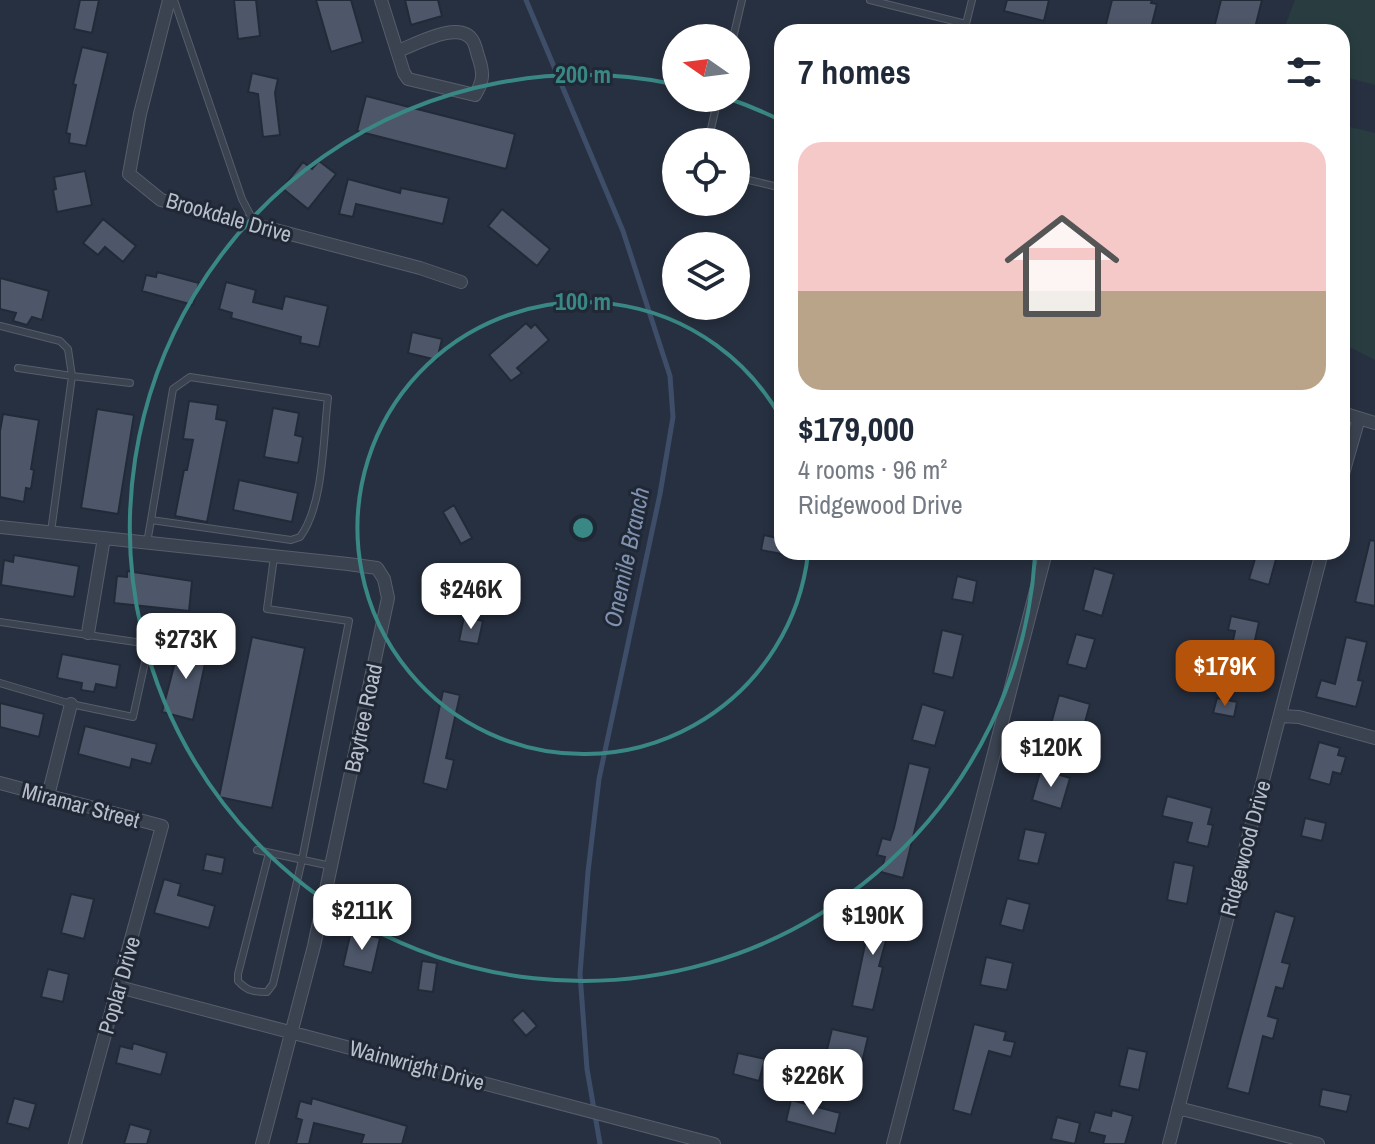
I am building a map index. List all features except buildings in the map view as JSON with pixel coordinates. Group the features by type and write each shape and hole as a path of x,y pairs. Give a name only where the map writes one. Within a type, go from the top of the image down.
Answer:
{"street":[{"name":"Brookdale Drive","path":"172,0 140,114 129,174 161,200 420,268 461,282"},
{"path":"381,0 398,51 408,79 475,95 482,84 483,71 473,40 463,32 453,30 398,51"},
{"path":"1350,415 1375,423"},
{"path":"1350,449 1359,418"},
{"name":"Baytree Road","path":"0,527 377,568 384,579 388,598 331,866 262,1144"},
{"path":"88,633 104,538"},
{"path":"893,1144 1044,560"},
{"name":"Ridgewood Drive","path":"1169,1144 1320,560"},
{"path":"48,796 71,704"},
{"path":"1280,716 1299,717 1375,738"},
{"name":"Miramar Street","path":"0,783 162,826"},
{"name":"Poplar Drive","path":"75,1144 162,826"},
{"name":"Wainwright Drive","path":"119,987 714,1144"},
{"path":"1178,1108 1318,1144"}],"lane":[{"path":"172,0 242,199 256,226"},
{"path":"736,24 742,0"},
{"path":"870,0 966,24 972,0"},
{"path":"750,180 774,186"},
{"path":"0,326 60,341 68,349 72,376 51,532"},
{"path":"18,368 130,383"},
{"path":"147,543 173,389 190,377 328,398 318,485 306,529 300,537 291,540 151,520"},
{"path":"269,853 238,974 238,981 245,989 256,992 267,992 273,984 302,860 349,621 267,609 274,557"},
{"path":"0,622 149,644 133,717 71,704 0,683"},
{"path":"257,850 331,866"}],"green space":[{"path":"1295,0 1375,0 1375,85 1350,78 1350,24 1286,24"},
{"path":"1350,127 1375,133 1375,360 1350,347"}],"waterway":[{"name":"Onemile Branch","path":"526,0 623,231 670,376 673,417 660,494 599,779 588,872 580,974 587,1069 600,1144"}]}
